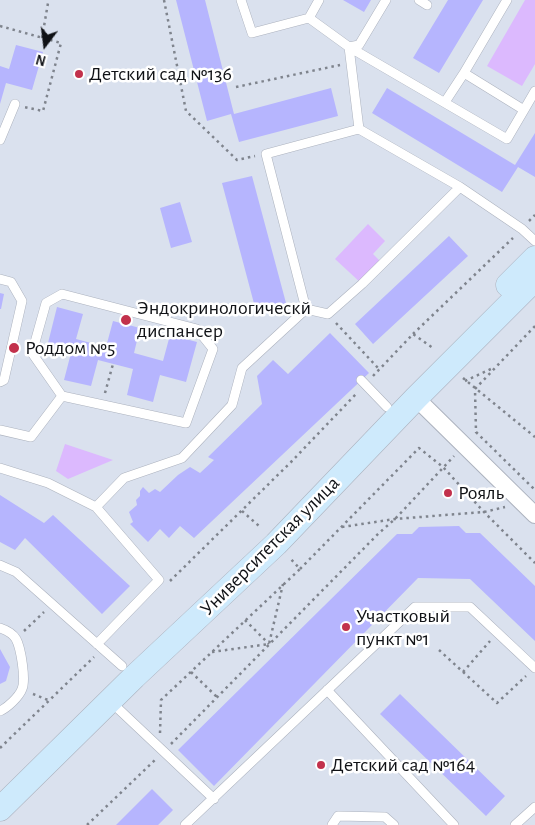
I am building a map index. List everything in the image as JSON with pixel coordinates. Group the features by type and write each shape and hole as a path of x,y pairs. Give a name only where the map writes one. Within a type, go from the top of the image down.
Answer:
{"main road":[{"name":"Университетская улица","path":"128,671 276,544 535,258"},
{"name":"Университетская улица","path":"1,801 387,407 411,393 535,279"}],"street":[{"path":"411,393 535,515"}],"lane":[{"path":"241,0 252,33 309,18 320,0"},
{"path":"349,47 359,45 386,0"},
{"path":"419,0 428,5"},
{"path":"445,102 507,0"},
{"path":"309,18 349,47 507,138 535,91"},
{"path":"349,47 359,129"},
{"path":"464,73 524,110"},
{"path":"0,140 14,104"},
{"path":"306,309 266,154 359,129 460,187 522,229 535,241"},
{"path":"306,309 328,314 362,284 460,187"},
{"path":"0,279 11,282 22,301 1,380"},
{"path":"62,294 197,328 213,349 186,423 102,404 62,396 32,353 46,303 62,294"},
{"path":"96,507 124,478 182,458 232,405 242,368 306,309"},
{"path":"363,382 387,407"},
{"path":"0,430 31,437 62,396"},
{"path":"0,468 48,483 96,507 159,580 98,648"},
{"path":"0,565 16,572 98,648 128,671"},
{"path":"185,825 415,606 470,607 535,668"},
{"path":"0,628 6,630 16,639 24,673 22,690 6,709 0,711"},
{"path":"327,690 454,825"},
{"path":"104,695 214,799"},
{"path":"515,825 535,807"},
{"path":"332,825 338,816 385,818 394,825"}],"path":[{"path":"42,38 47,0"},
{"path":"164,0 186,111 237,160 266,154"},
{"path":"0,26 61,43 43,111 14,104"},
{"path":"236,87 351,63"},
{"path":"169,582 242,511 363,382 379,369 516,235"},
{"path":"328,314 379,369"},
{"path":"535,326 475,389 476,432 535,490"},
{"path":"413,334 433,348"},
{"path":"102,404 113,364"},
{"path":"496,367 465,381 535,437"},
{"path":"162,749 161,700 300,569 419,448 443,467 484,512 535,563"},
{"path":"87,825 162,749 217,697 379,532 395,519 457,452"},
{"path":"342,526 395,519 484,512 523,503"},
{"path":"242,511 259,526"},
{"path":"288,556 300,569"},
{"path":"269,644 283,584"},
{"path":"16,639 52,604"},
{"path":"245,620 269,644"},
{"path":"462,672 498,633"},
{"path":"211,652 269,644"},
{"path":"0,748 98,648"},
{"path":"439,650 497,703 535,668"},
{"path":"191,672 217,697"},
{"path":"22,690 49,700"}],"shaded area":[{"path":"525,0 535,0 535,64 522,86 487,66"},
{"path":"368,224 385,241 373,254 382,263 362,284 335,259"},
{"path":"65,444 113,460 68,479 56,471"}],"building":[{"path":"176,0 205,0 234,114 331,88 338,116 239,142 231,114 207,121"},
{"path":"343,0 371,0 364,12"},
{"path":"448,0 483,0 439,73 413,58"},
{"path":"16,45 43,52 32,90 6,83 0,104 0,66 9,69"},
{"path":"387,88 515,165 535,133 535,177 518,167 502,192 372,113"},
{"path":"252,176 286,303 256,311 222,183"},
{"path":"180,202 192,242 171,248 160,208"},
{"path":"449,236 468,256 373,344 355,324"},
{"path":"0,293 4,294 1,309 0,309"},
{"path":"57,307 83,314 76,339 106,347 113,321 140,328 134,353 163,361 170,335 197,342 186,382 160,375 153,402 127,395 133,369 98,360 91,386 64,380 71,353 47,347"},
{"path":"330,333 369,373 194,538 180,526 169,538 160,529 148,542 130,524 133,522 129,512 137,505 136,500 140,496 140,491 143,487 149,493 155,489 160,492 178,475 190,467 200,473 214,460 208,457 262,404 257,376 273,360 288,374"},
{"path":"0,495 44,523 53,515 130,586 102,614 25,538 15,550 0,542"},
{"path":"459,526 466,533 480,533 535,586 535,641 470,579 418,578 214,786 178,750 397,534 412,534 419,527"},
{"path":"0,649 10,667 6,681 0,684"},
{"path":"400,694 505,796 486,816 380,714"},
{"path":"152,789 173,810 158,825 116,825"}],"place":[{"name":"Детский сад №136","path":"79,74"},
{"name":"Эндокринологическй диспансер","path":"126,320"},
{"name":"Роддом №5","path":"14,348"},
{"name":"Рояль","path":"448,493"},
{"name":"Участковый пункт №1","path":"346,627"},
{"name":"Детский сад №164","path":"321,765"}]}
